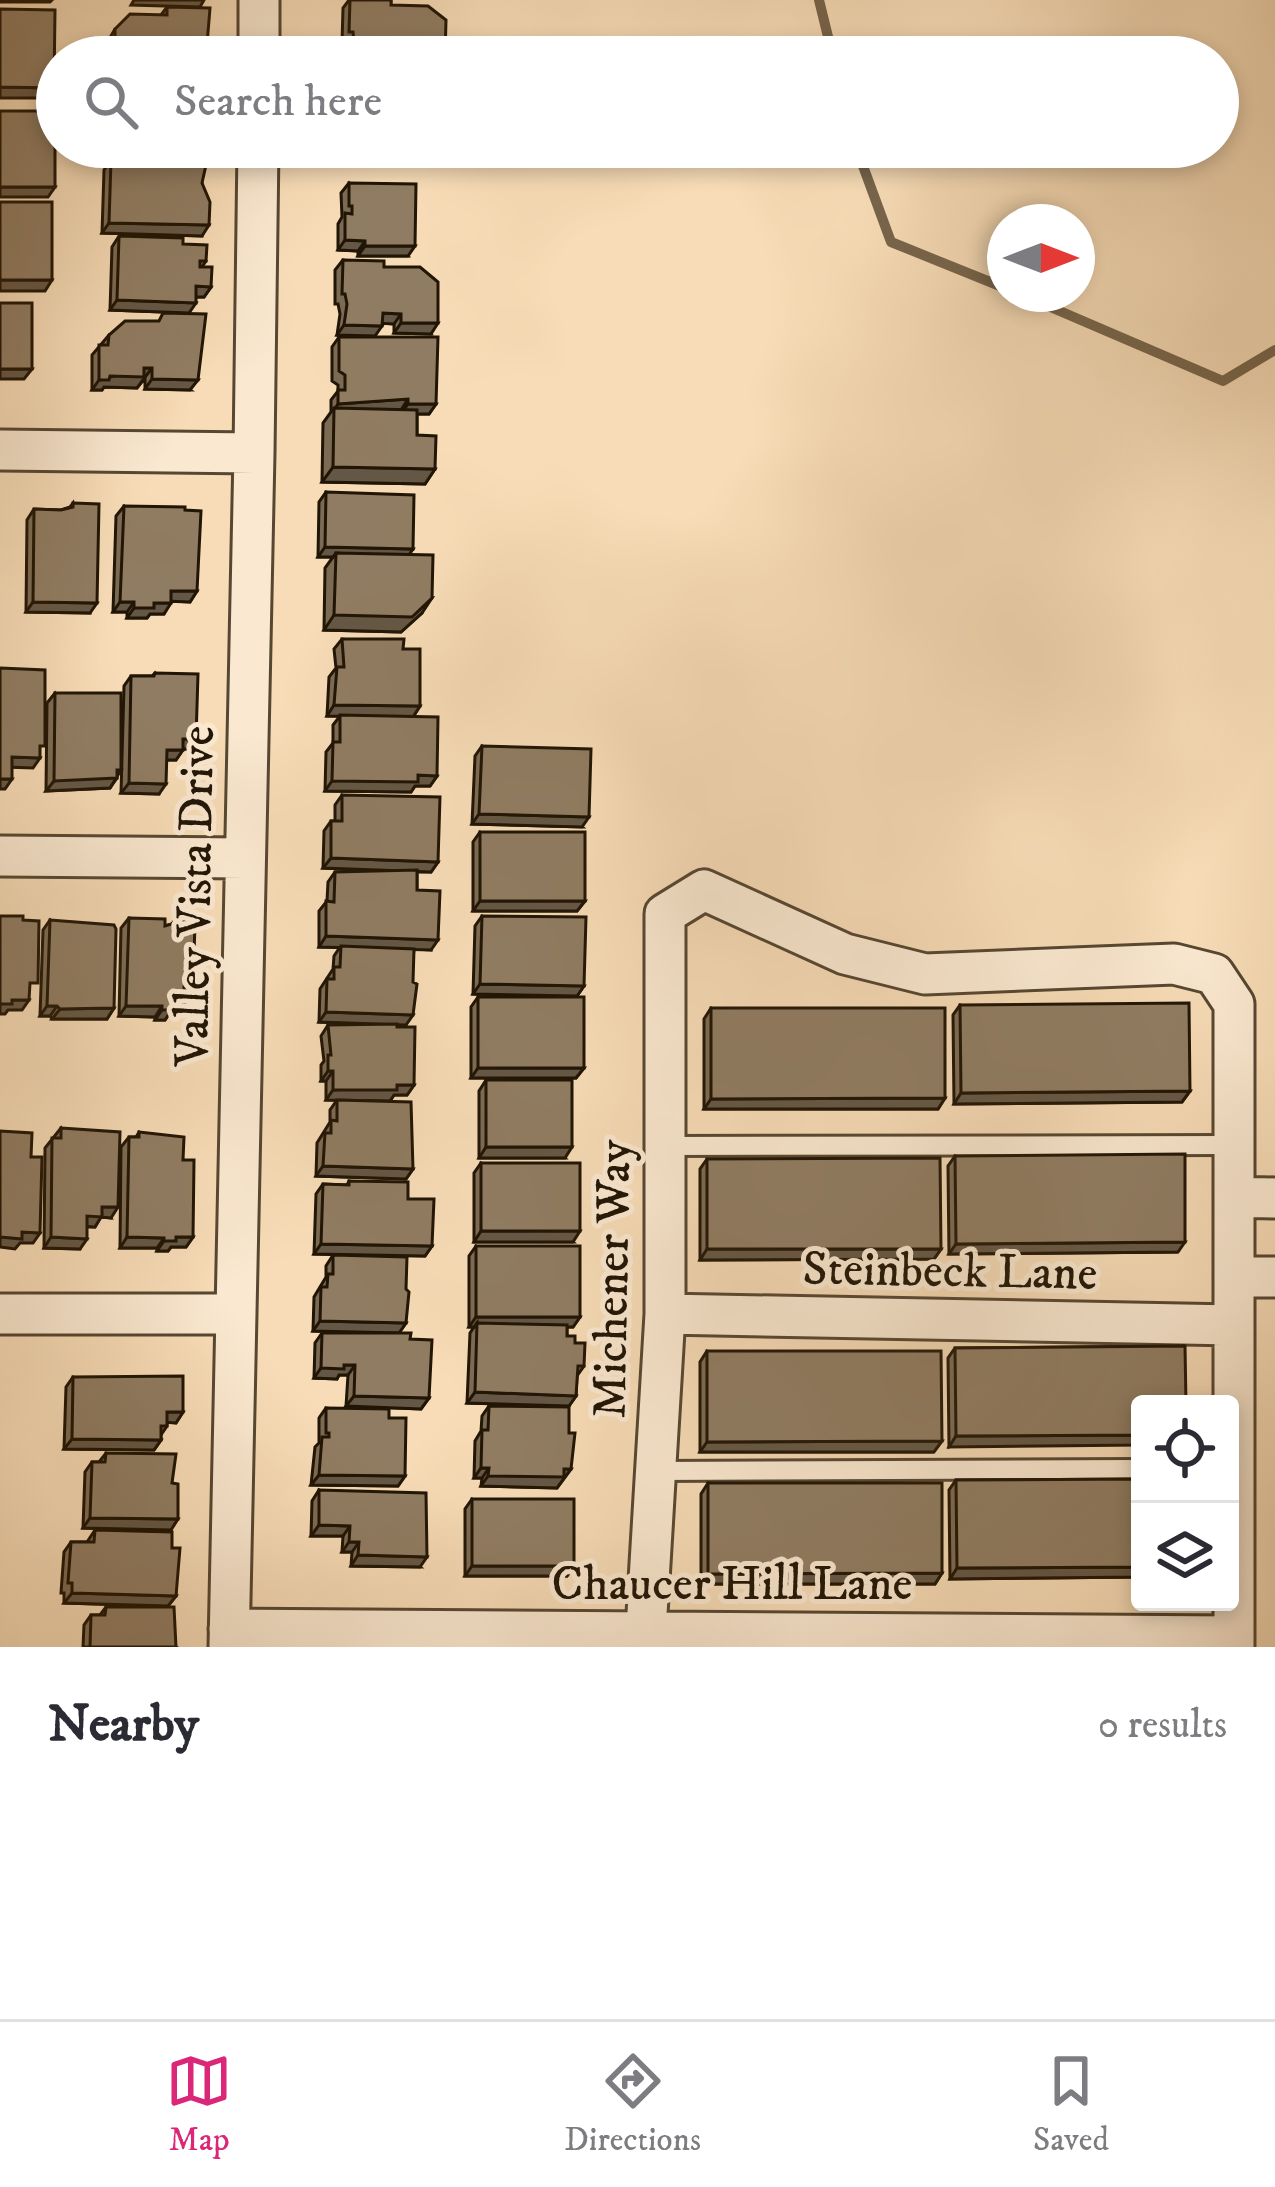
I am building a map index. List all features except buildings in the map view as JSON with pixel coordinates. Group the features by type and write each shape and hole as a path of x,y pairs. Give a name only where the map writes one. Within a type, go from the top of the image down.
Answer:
{"street":[{"path":"259,0 259,36"},
{"name":"Valley Vista Drive","path":"229,1638 258,168"},
{"path":"0,450 254,453"},
{"path":"0,856 245,858"},
{"name":"Michener Way","path":"645,1640 664,1315 664,914 704,890 845,954 925,974 1174,964 1214,974 1234,1004 1234,1144"},
{"path":"1233,1395 1234,1144"},
{"path":"1234,1197 1275,1198"},
{"path":"1234,1276 1275,1277"},
{"path":"0,1314 235,1314"},
{"name":"Steinbeck Lane","path":"664,1315 1234,1324"},
{"path":"1232,1503 1234,1642"},
{"name":"Chaucer Hill Lane","path":"229,1638 1234,1642"}],"lane":[{"path":"664,1145 1234,1144"},
{"path":"656,1472 1131,1469"}],"waterway":[{"path":"819,0 828,36"},
{"path":"864,168 891,242 987,281"},
{"path":"1062,312 1223,381 1275,350"}]}
